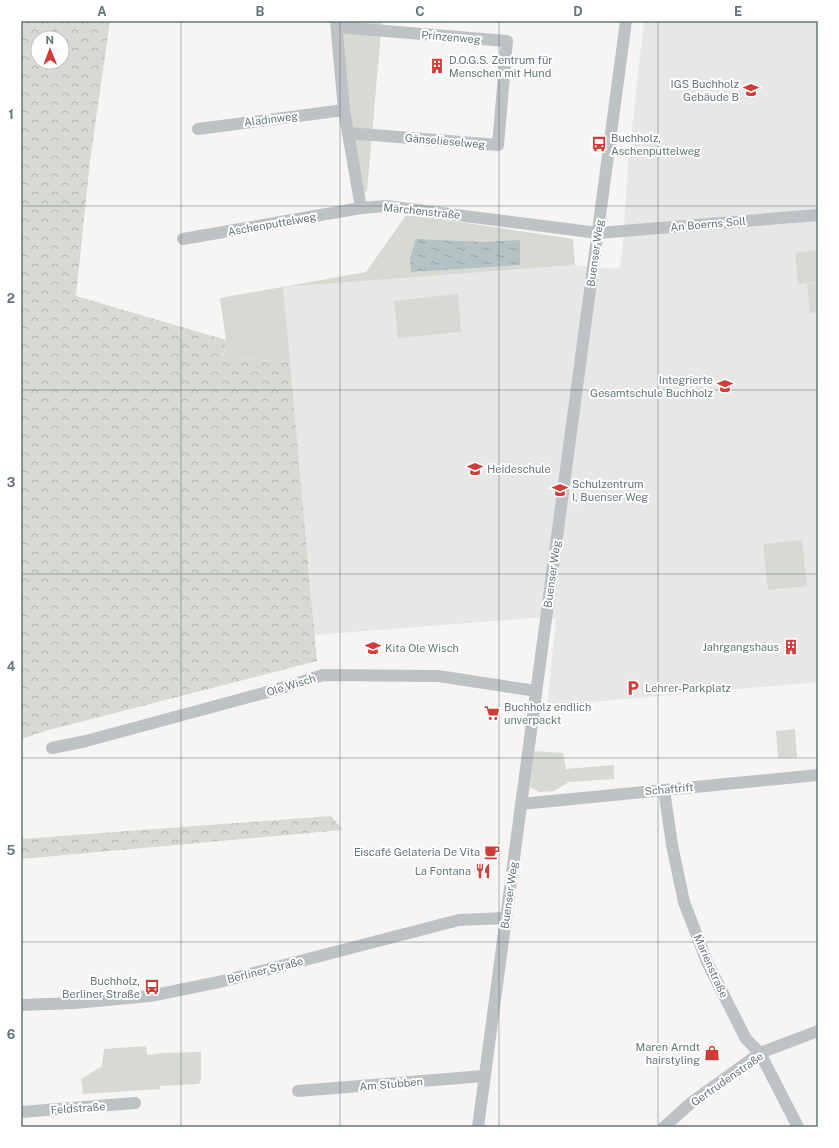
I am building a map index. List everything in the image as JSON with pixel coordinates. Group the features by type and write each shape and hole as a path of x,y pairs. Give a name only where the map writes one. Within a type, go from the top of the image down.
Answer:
{"street":[{"name":"Buenser Weg","path":"478,1127 626,21"},
{"name":"Prinzenweg","path":"337,24 507,41 502,100"},
{"path":"337,24 344,110 362,208"},
{"name":"Gänselieselweg","path":"348,133 498,145 502,100"},
{"name":"Aladinweg","path":"198,128 344,110"},
{"name":"Märchenstraße","path":"362,208 386,206 598,233"},
{"name":"Aschenputtelweg","path":"183,239 362,208"},
{"name":"An Boerns Soll","path":"598,233 818,216"},
{"name":"Ole Wisch","path":"52,748 267,692 323,675 438,676 536,692"},
{"name":"Schaftrift","path":"521,804 818,775"},
{"name":"Marienstraße","path":"664,790 672,845 684,902 711,969 746,1039 760,1053 798,1127"},
{"name":"Berliner Straße","path":"21,1005 75,1003 150,996 219,982 460,920 506,918"},
{"name":"Gertrudenstraße","path":"664,1127 692,1102 760,1053 818,1032"},
{"name":"Am Stubben","path":"298,1092 484,1076"},
{"name":"Feldstraße","path":"21,1112 134,1103"}],"shaded area":[{"name":"Schulzentrum I, Buenser Weg","path":"644,21 818,21 818,682 547,706 556,618 532,618 315,635 283,287 575,265 620,269 628,165"}],"green space":[{"path":"21,21 110,21 90,161 76,296 226,340 223,358 290,362 317,661 45,731 21,739"},
{"path":"336,21 382,21 367,191 359,193"},
{"path":"407,214 573,239 575,265 283,287 290,362 223,358 226,340 220,298 366,272"},
{"path":"818,250 818,282 798,284 795,253"},
{"path":"818,283 818,312 810,313 807,284"},
{"path":"458,294 461,332 398,338 394,301"},
{"path":"802,540 807,586 768,590 763,544"},
{"path":"795,729 797,757 778,758 776,731"},
{"path":"534,751 563,753 566,769 614,765 614,779 569,782 554,791 539,792 530,787"},
{"path":"331,816 342,830 21,859 21,839"},
{"path":"146,1046 147,1055 201,1052 201,1079 199,1084 160,1086 160,1089 83,1094 81,1079 102,1066 104,1049"}],"water":[{"path":"416,239 482,242 520,240 520,265 411,272 410,258"}],"place":[{"name":"D.O.G.S. Zentrum für Menschen mit Hund","path":"437,66"},
{"name":"IGS Buchholz Gebäude B","path":"751,90"},
{"name":"Buchholz, Aschenputtelweg","path":"599,144"},
{"name":"Integrierte Gesamtschule Buchholz","path":"725,386"},
{"name":"Heideschule","path":"475,469"},
{"name":"Schulzentrum I, Buenser Weg","path":"560,490"},
{"name":"Jahrgangshaus","path":"791,647"},
{"name":"Kita Ole Wisch","path":"373,648"},
{"name":"Lehrer-Parkplatz","path":"633,688"},
{"name":"Buchholz endlich unverpackt","path":"492,713"},
{"name":"Eiscafé Gelateria De Vita","path":"492,852"},
{"name":"La Fontana","path":"483,871"},
{"name":"Buchholz, Berliner Straße","path":"152,987"},
{"name":"Maren Arndt hairstyling","path":"712,1053"}]}
